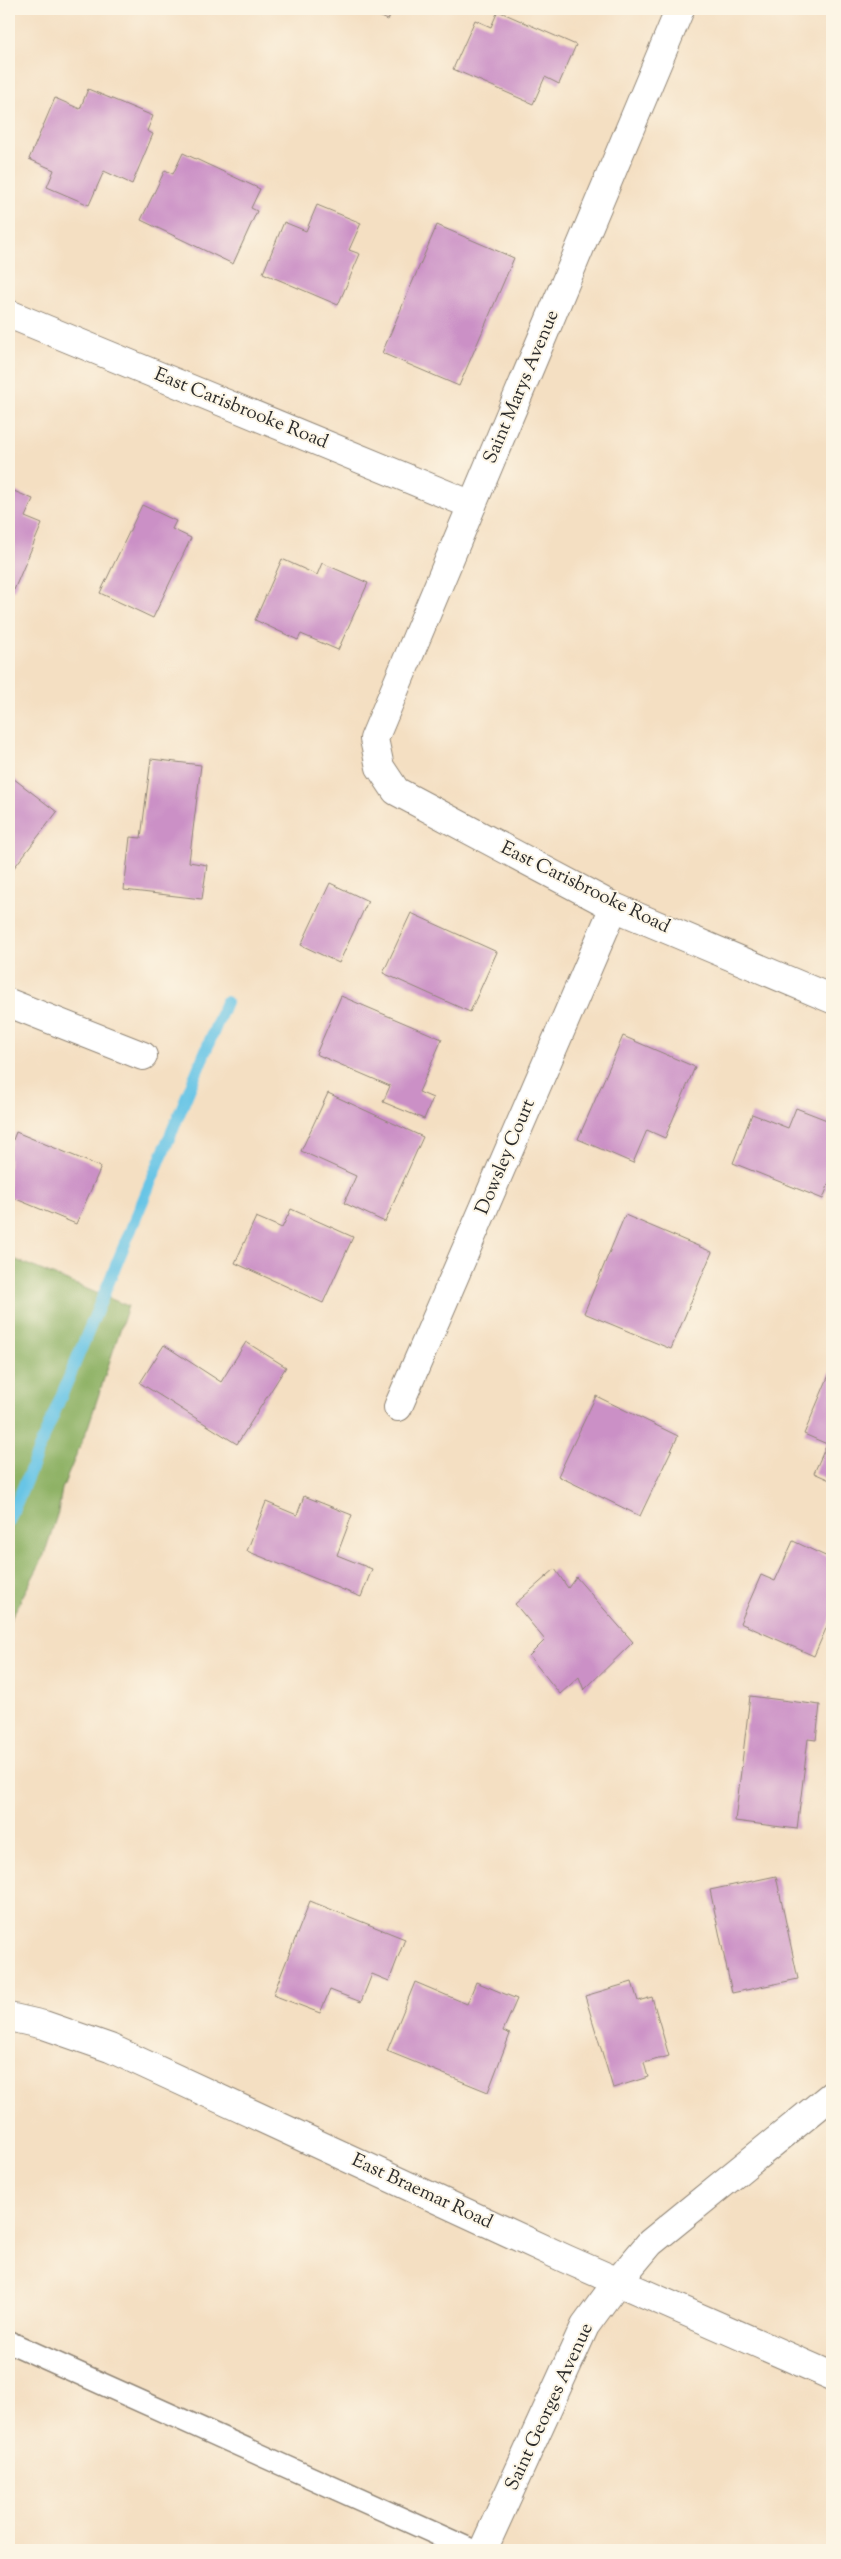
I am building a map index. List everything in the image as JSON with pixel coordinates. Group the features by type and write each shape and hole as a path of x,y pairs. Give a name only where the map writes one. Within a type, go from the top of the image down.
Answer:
{"street":[{"name":"Saint Marys Avenue","path":"380,767 374,739 680,9"},
{"name":"East Carisbrooke Road","path":"9,314 472,505"},
{"name":"East Carisbrooke Road","path":"380,767 396,791 614,907 832,999"},
{"name":"Dowsley Court","path":"398,1407 614,907"},
{"path":"9,1003 143,1056"},
{"name":"East Braemar Road","path":"9,2017 44,2025 110,2048 618,2281 832,2376"},
{"name":"Saint Georges Avenue","path":"483,2550 585,2326 618,2281 650,2243 832,2095"}],"lane":[{"path":"9,2342 472,2550"}],"green space":[{"path":"9,1257 128,1306 88,1427 62,1489 58,1512 43,1558 9,1622"}],"building":[{"path":"363,9 393,9 388,20"},
{"path":"498,11 576,45 559,84 545,77 533,104 453,69 475,20 491,27"},
{"path":"88,89 153,116 147,131 153,134 132,184 104,171 89,205 47,187 54,170 29,159 55,98 80,109"},
{"path":"183,153 260,189 251,208 257,211 233,264 141,220 165,170 173,174"},
{"path":"317,205 361,223 349,250 360,254 338,305 263,273 284,222 306,231"},
{"path":"437,225 514,258 459,386 382,353"},
{"path":"9,489 33,499 25,517 42,524 14,590 9,588"},
{"path":"142,505 176,521 172,529 191,538 153,618 100,593"},
{"path":"282,559 317,575 322,563 368,583 338,650 301,634 298,640 255,620"},
{"path":"151,759 201,765 189,862 207,865 202,899 124,890 130,837 141,838"},
{"path":"9,775 57,812 13,869 9,866"},
{"path":"330,883 368,901 339,963 301,945"},
{"path":"411,913 497,952 470,1012 383,973"},
{"path":"341,996 442,1039 419,1092 433,1098 424,1119 383,1102 390,1086 316,1054"},
{"path":"623,1036 695,1067 665,1138 647,1130 633,1163 578,1139"},
{"path":"328,1093 423,1137 385,1222 344,1203 356,1176 301,1151"},
{"path":"796,1108 832,1122 832,1175 823,1199 733,1163 752,1114 788,1128"},
{"path":"16,1132 101,1167 76,1224 9,1196 9,1150"},
{"path":"291,1209 353,1237 323,1303 235,1263 256,1217 282,1228"},
{"path":"625,1215 712,1252 671,1349 584,1313"},
{"path":"246,1342 286,1367 237,1444 140,1383 164,1345 221,1382"},
{"path":"832,1368 832,1481 814,1473 827,1444 804,1434"},
{"path":"596,1396 678,1436 640,1516 558,1476"},
{"path":"304,1496 352,1515 337,1555 372,1569 361,1597 247,1551 266,1502 297,1515"},
{"path":"793,1541 832,1559 832,1615 814,1656 740,1623 761,1575 775,1581"},
{"path":"555,1569 568,1588 576,1577 633,1642 584,1690 579,1677 560,1694 529,1656 545,1640 515,1604"},
{"path":"750,1696 820,1705 816,1740 808,1739 797,1829 735,1821"},
{"path":"776,1876 798,1979 732,1993 710,1890"},
{"path":"310,1901 405,1939 389,1981 372,1974 361,2002 330,1990 320,2013 273,1995"},
{"path":"415,1982 467,2004 476,1982 517,1999 503,2031 510,2034 488,2092 387,2051"},
{"path":"632,1982 638,2001 652,1997 669,2056 644,2063 648,2077 613,2088 585,1996"}],"waterway":[{"path":"9,1521 226,1002"}]}
